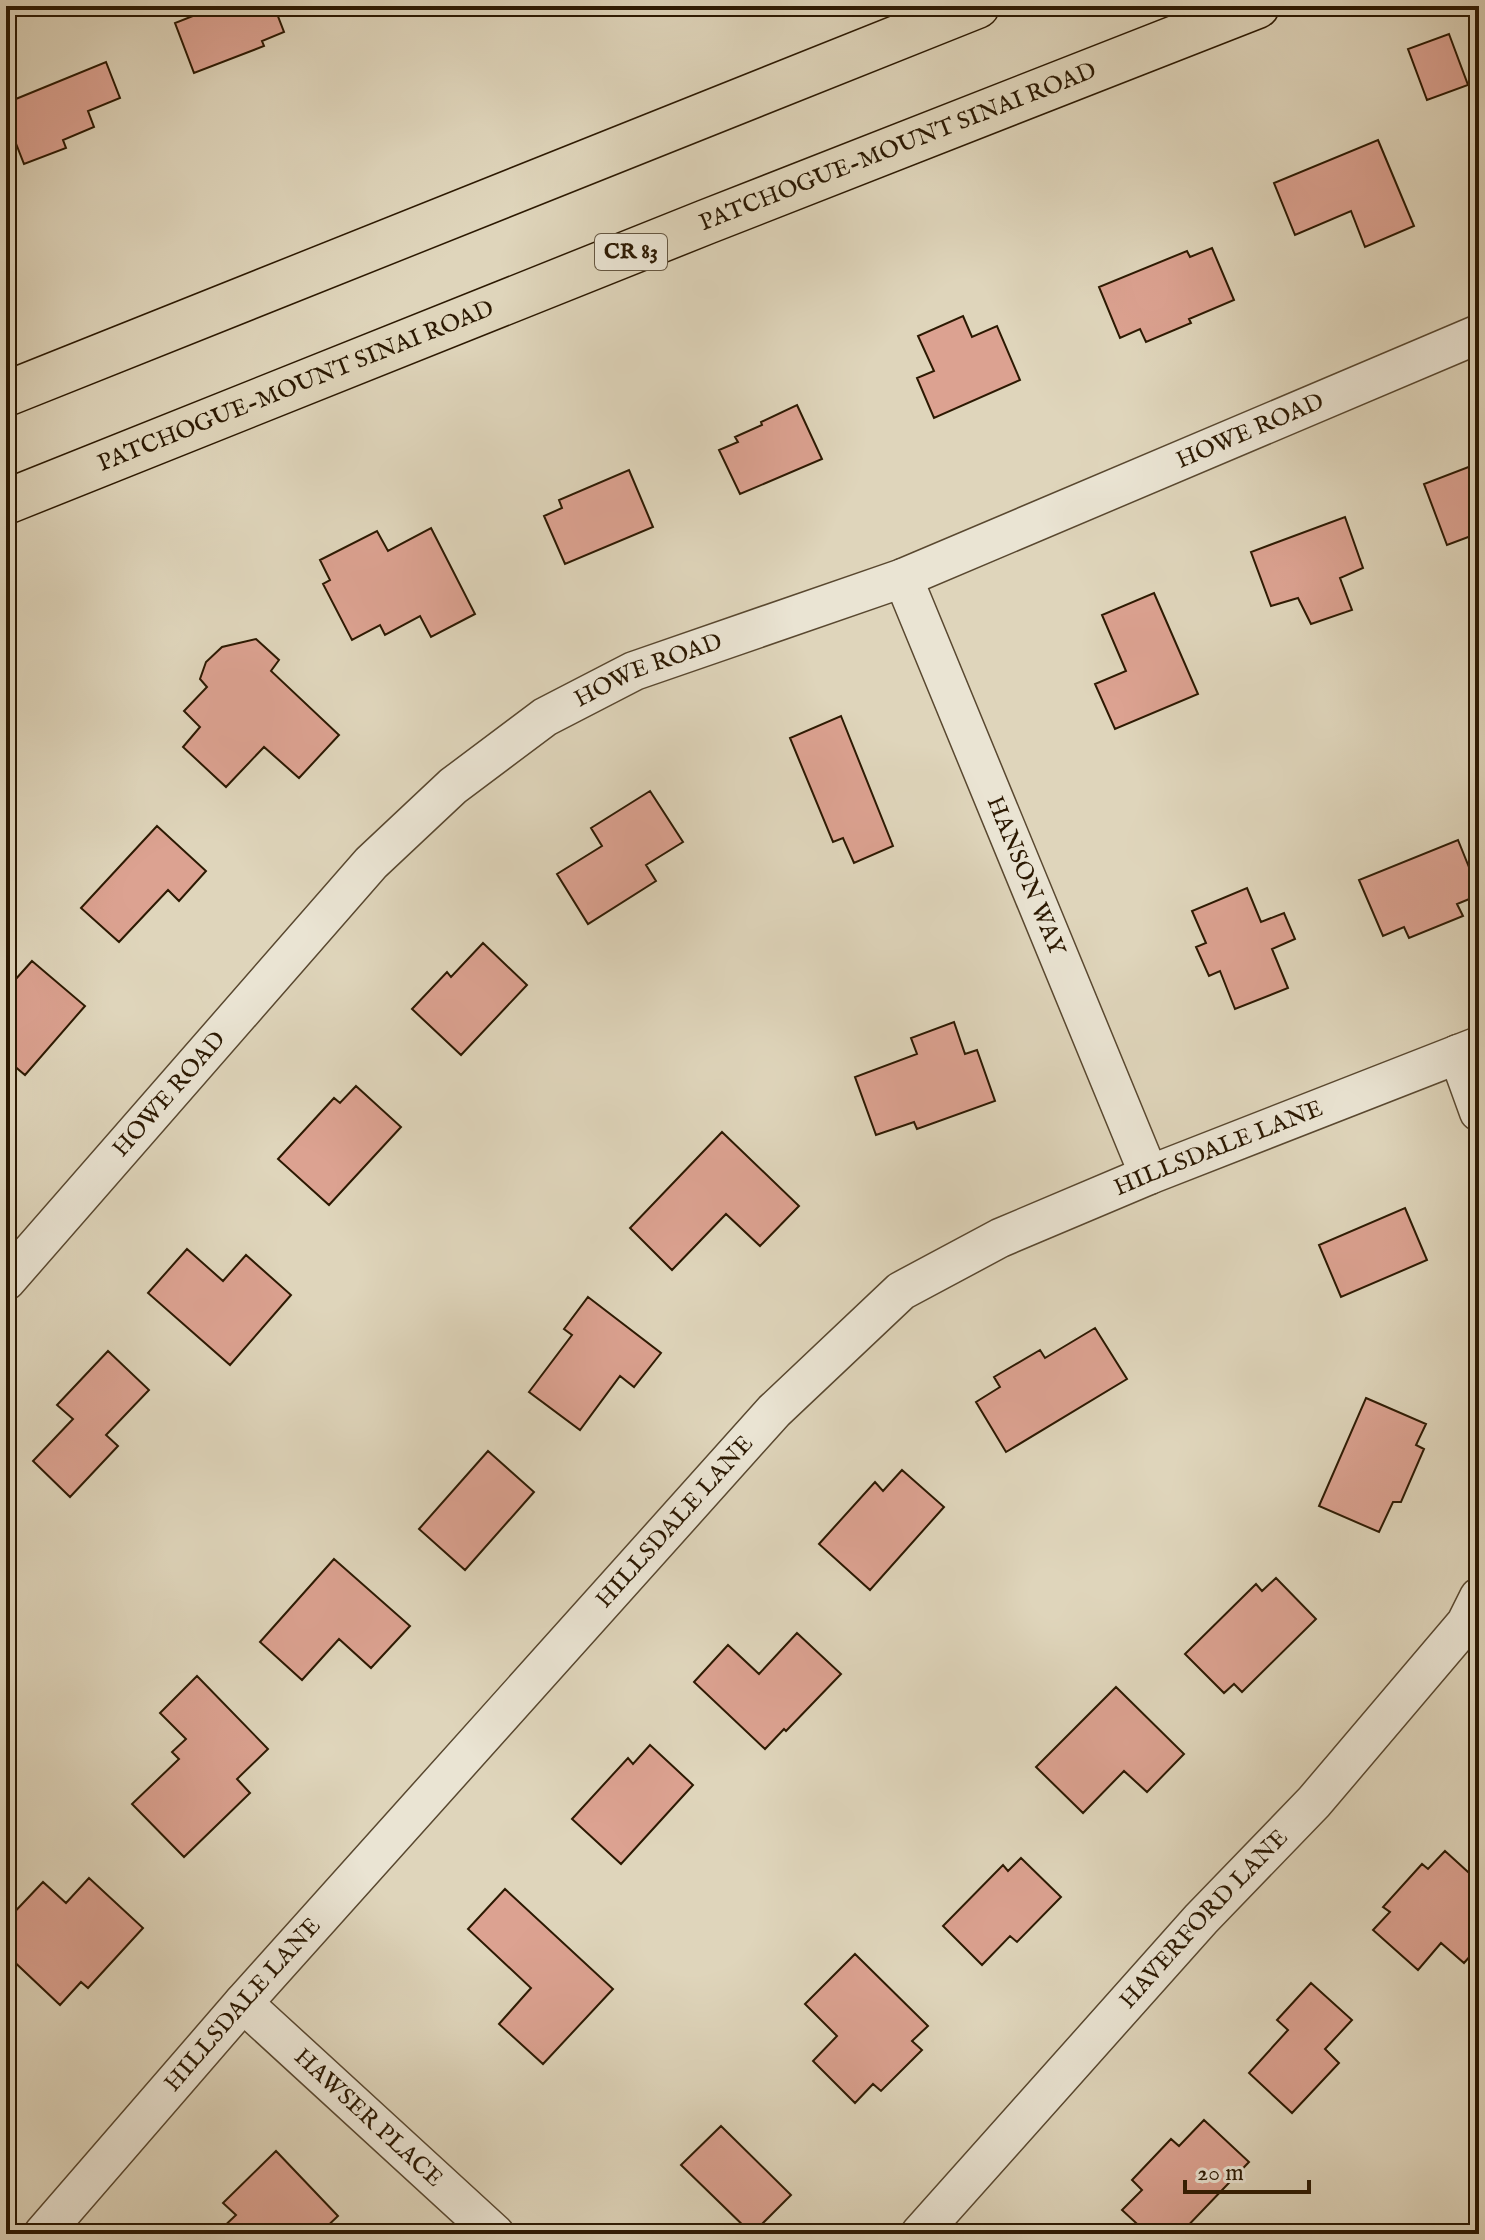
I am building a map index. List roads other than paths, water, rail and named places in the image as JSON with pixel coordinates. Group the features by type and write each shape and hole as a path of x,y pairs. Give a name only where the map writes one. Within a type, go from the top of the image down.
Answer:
{"highway":[{"path":"6,394 977,6"},
{"name":"PATCHOGUE-MOUNT SINAI ROAD","path":"6,502 1257,6"}],"street":[{"name":"HOWE ROAD","path":"6,1281 371,863 453,786 545,717 634,671 903,578 1479,334"},
{"name":"HANSON WAY","path":"903,578 1149,1175"},
{"name":"HILLSDALE LANE","path":"43,2234 243,2003 774,1411 901,1291 1000,1238 1149,1175 1469,1050"},
{"path":"1469,1050 1479,1112"},
{"name":"HAVERFORD LANE","path":"920,2234 1201,1919 1314,1802 1466,1623 1479,1597"},
{"name":"HAWSER PLACE","path":"243,2003 495,2234"}]}
